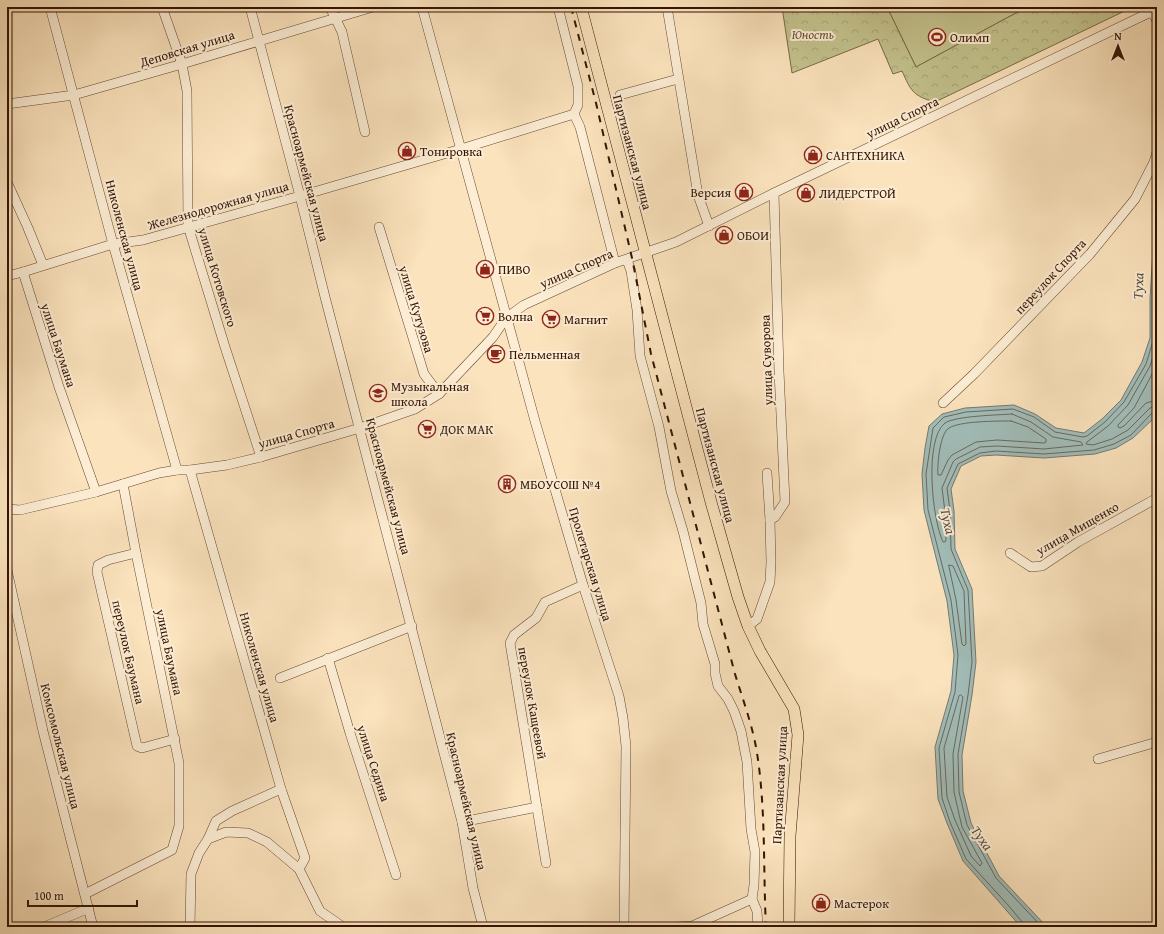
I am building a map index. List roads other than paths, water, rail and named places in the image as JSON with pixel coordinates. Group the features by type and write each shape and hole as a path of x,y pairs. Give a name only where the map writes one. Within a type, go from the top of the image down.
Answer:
{"main road":[{"name":"Партизанская улица","path":"581,7 713,509 738,597 748,626 760,651 794,710 797,722 798,735 790,836 789,927"}],"street":[{"name":"Николенская улица","path":"50,7 113,244 177,470"},
{"name":"улица Котовского","path":"162,7 182,64 186,91 188,226 261,457"},
{"name":"Красноармейская улица","path":"250,7 462,822 473,888 483,927"},
{"path":"330,7 342,32 365,132"},
{"name":"Деповская улица","path":"7,104 74,95 373,7"},
{"name":"Пролетарская улица","path":"422,7 506,318 583,585 612,674 623,718 626,746 624,927"},
{"path":"558,7 578,86 578,105 574,114 580,127 615,263"},
{"path":"667,7 698,195 709,226"},
{"path":"1155,10 1157,21"},
{"name":"улица Спорта","path":"7,509 20,510 96,492 159,473 227,465 261,457 360,428 415,409 439,394 493,337 506,318 524,305 615,263 676,242 774,193 1155,10"},
{"path":"620,96 678,79"},
{"name":"Железнодорожная улица","path":"7,276 113,244 143,240 188,226 300,196 574,114"},
{"name":"переулок Спорта","path":"943,403 974,374 1090,254 1135,199 1154,162 1157,152"},
{"path":"7,182 43,266"},
{"name":"улица Суворова","path":"770,520 785,502 779,371 774,193"},
{"name":"улица Кутузова","path":"379,227 424,374 439,394"},
{"name":"Партизанская улица","path":"627,260 631,271 637,310 640,356 659,427 671,491 683,531 701,603 703,624 712,654 718,686 728,699 741,731 747,762 751,829 755,852 752,900 757,911 758,927"},
{"name":"улица Баумана","path":"23,272 58,387 96,492"},
{"name":"Николенская улица","path":"190,470 281,789 305,858 299,869"},
{"path":"748,626 757,619 770,582 770,520 767,473"},
{"name":"улица Баумана","path":"85,894 172,850 179,826 179,763 123,484"},
{"name":"улица Мищенко","path":"1010,553 1031,567 1042,566 1078,542 1157,498"},
{"name":"переулок Баумана","path":"136,553 108,560 98,565 97,572 137,746 142,748 175,740"},
{"name":"Комсомольская улица","path":"7,570 43,731 93,927"},
{"name":"переулок Кащеевой","path":"546,863 510,643 514,635 536,618 545,602 583,585"},
{"path":"280,678 412,626"},
{"name":"улица Седина","path":"328,658 396,875"},
{"path":"1098,759 1157,742"},
{"path":"190,927 191,874 199,853 208,839 216,821 232,811 281,789"},
{"path":"462,822 537,807"},
{"path":"208,839 226,832 248,833 267,842 299,869 320,911 343,927"},
{"path":"676,927 692,926 752,900"},
{"path":"44,927 89,908"}],"water":[{"name":"Туха","path":"1157,195 1157,412 1153,419 1133,438 1116,448 1095,454 1044,458 996,455 981,456 961,466 951,489 954,511 955,549 972,589 976,662 962,755 963,791 971,823 999,876 1047,927 1021,927 963,861 938,799 935,747 951,691 954,655 947,601 924,510 922,474 929,426 942,414 965,408 1014,405 1035,414 1056,428 1084,433 1102,419 1121,400 1142,362 1150,338 1150,299 1155,198"}],"railway":[{"path":"571,7 596,103 632,258 651,354 735,674 753,733 762,796 766,927"}],"place":[{"name":"Олимп","path":"937,37"},
{"name":"Тонировка","path":"407,151"},
{"name":"САНТЕХНИКА","path":"813,155"},
{"name":"Версия","path":"744,192"},
{"name":"ЛИДЕРСТРОЙ","path":"806,193"},
{"name":"ОБОИ","path":"724,235"},
{"name":"ПИВО","path":"485,269"},
{"name":"Волна","path":"485,316"},
{"name":"Магнит","path":"551,319"},
{"name":"Пельменная","path":"496,354"},
{"name":"Музыкальная школа","path":"378,393"},
{"name":"ДОК МАК","path":"427,429"},
{"name":"МБОУСОШ №4","path":"507,484"},
{"name":"Мастерок","path":"821,903"}],"park label":[{"name":"Юность","path":"813,34"}]}
